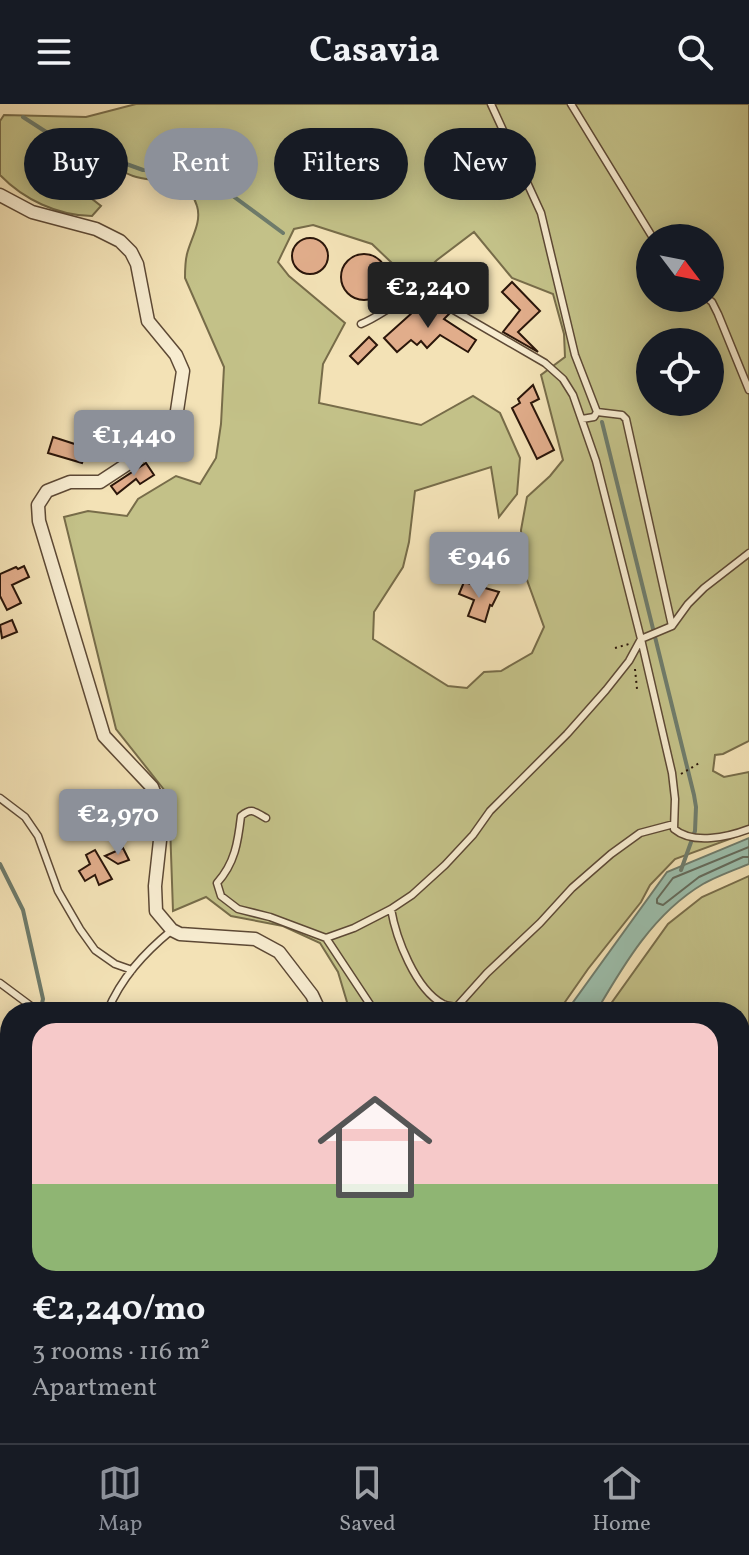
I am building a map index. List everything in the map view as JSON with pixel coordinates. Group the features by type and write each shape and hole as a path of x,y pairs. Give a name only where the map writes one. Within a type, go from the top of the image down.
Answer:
{"street":[{"path":"0,195 32,212 96,229 120,241 137,264 148,321 176,355 183,371 175,424 164,440 100,482 70,482 47,491 38,505 39,521 104,736 152,787 163,813 155,886 156,911 172,930 180,934 255,939 279,952 315,1002"}],"lane":[{"path":"491,104 541,213 575,355 597,412"},
{"path":"571,104 644,224"},
{"path":"361,324 407,298 433,298 545,363 563,379 573,395 596,461 644,638 672,773 674,829 680,834 702,838 749,829"},
{"path":"717,312 749,390"},
{"path":"582,419 594,417 597,412"},
{"path":"597,412 622,415 626,419 669,627"},
{"path":"326,938 354,928 412,895 464,845 490,811 567,734 606,690 644,638 669,627 704,588 749,553"},
{"path":"0,798 25,817 38,836 58,891 95,950 115,964 132,970"},
{"path":"266,818 254,811 241,816 239,842 227,872 217,883 221,896 238,909 270,917 326,938 368,1002"},
{"path":"462,1002 572,888 611,854 640,833 674,824"},
{"path":"391,909 394,927 422,986 441,1002"},
{"path":"111,1002 147,951 172,930"},
{"path":"0,983 26,1002"}],"path":[{"path":"633,653 637,689"},
{"path":"680,774 701,762"}],"shaded area":[{"path":"136,104 749,104 749,741 715,755 713,771 724,777 749,772 749,832 675,859 650,885 641,902 565,1002 347,1002 338,972 320,943 283,926 231,916 206,897 173,911 169,796 116,729 64,517 88,511 127,516 138,499 176,476 200,484 216,458 224,367 185,278 186,257 198,218 194,200 258,200 258,128 144,128 144,178 128,174 128,128 24,128 24,195 0,175 0,121 4,115 86,117","holes":["313,225 372,244 413,283 474,232 512,278 553,294 564,334 565,357 541,375 563,460 527,497 521,530 523,569 544,627 532,653 501,671 484,672 467,688 448,686 373,639 374,612 403,567 415,491 491,467 499,517 517,494 520,458 500,413 473,396 421,425 319,403 323,364 345,323 289,276 278,262 294,229"]},
{"path":"32,200 93,200 101,206 92,216 67,213"},
{"path":"749,876 749,1002 612,1002 668,924 702,897"}],"water":[{"path":"749,838 749,864 703,884 670,909 629,958 602,1002 573,1002 667,872"}],"building":[{"path":"310,238 323,243 328,256 323,269 310,274 297,269 292,256 297,243"},
{"path":"364,254 380,261 387,277 380,293 364,300 348,293 341,277 348,261"},
{"path":"482,267 487,274 464,296 457,290"},
{"path":"512,282 540,311 518,332 538,352 503,332 520,310 502,292"},
{"path":"423,303 449,314 444,319 476,340 468,352 440,335 427,348 421,341 417,345 411,340 397,352 384,338"},
{"path":"369,337 377,345 358,364 350,356"},
{"path":"533,385 539,399 531,403 554,450 537,459 512,408 520,403 518,399"},
{"path":"53,437 87,448 82,463 48,453"},
{"path":"146,463 154,475 140,484 136,479 117,494 111,486"},
{"path":"24,566 29,577 12,585 21,603 7,610 0,596 0,574"},
{"path":"464,582 499,592 490,605 485,622 468,616 474,600 459,594"},
{"path":"12,620 17,632 2,638 0,625"},
{"path":"123,848 129,860 118,864 105,856"},
{"path":"95,850 112,879 99,885 95,875 85,881 79,871 90,864 86,855"}],"waterway":[{"path":"23,117 57,139 143,170 199,171 283,233"},
{"path":"602,422 694,795 695,831 681,870"},
{"path":"0,864 23,910 42,1002"}]}
